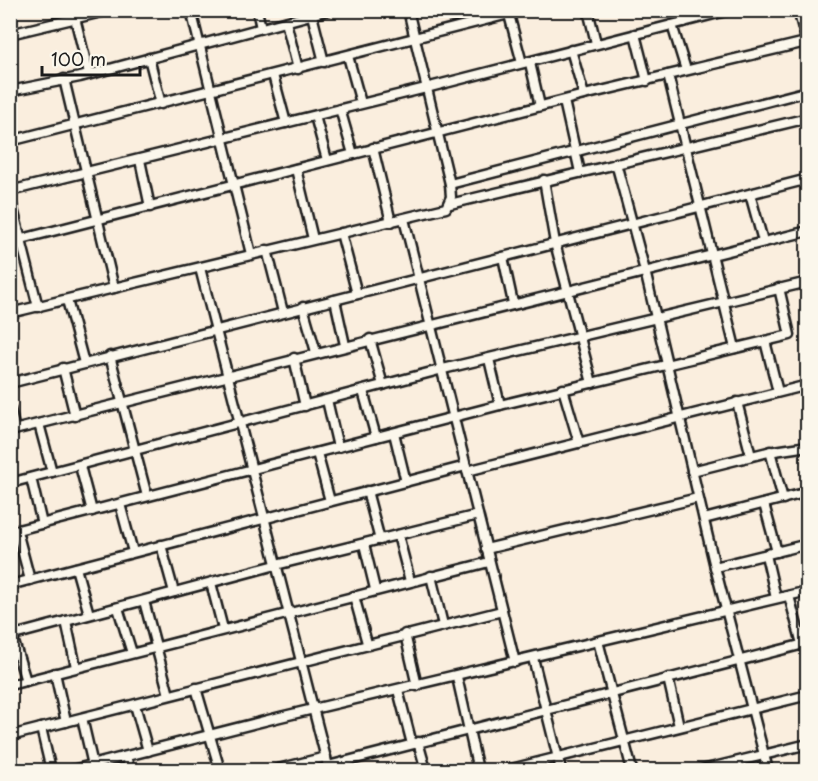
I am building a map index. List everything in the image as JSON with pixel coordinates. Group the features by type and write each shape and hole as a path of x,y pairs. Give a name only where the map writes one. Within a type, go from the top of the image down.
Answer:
{"street":[{"path":"10,34 93,12 110,10"},
{"path":"191,10 251,254"},
{"path":"256,10 261,28"},
{"path":"10,91 89,74 329,10"},
{"path":"408,10 450,184 450,204"},
{"path":"10,141 524,10"},
{"path":"588,10 596,43"},
{"path":"681,10 684,22"},
{"path":"10,191 87,174 730,10"},
{"path":"10,242 236,186 327,160 584,95 807,44 798,10"},
{"path":"509,12 540,106"},
{"path":"312,15 324,62"},
{"path":"75,18 89,74"},
{"path":"286,22 298,69"},
{"path":"672,25 686,70"},
{"path":"635,34 647,81"},
{"path":"571,50 584,95"},
{"path":"348,56 361,103"},
{"path":"149,58 160,104"},
{"path":"273,75 286,123"},
{"path":"668,75 735,348"},
{"path":"64,79 114,288"},
{"path":"450,184 680,126 807,91"},
{"path":"564,101 580,172"},
{"path":"340,109 353,154"},
{"path":"315,116 327,160"},
{"path":"10,313 434,212 450,204 544,180 807,118"},
{"path":"373,148 391,222"},
{"path":"140,160 150,207"},
{"path":"616,164 669,365 698,498 768,771"},
{"path":"296,169 314,239"},
{"path":"10,383 807,179"},
{"path":"544,180 555,243 592,383"},
{"path":"750,194 763,240"},
{"path":"10,197 38,307"},
{"path":"404,219 421,278 515,663"},
{"path":"10,409 13,430 227,377 316,352 807,231"},
{"path":"341,233 357,294"},
{"path":"267,250 283,312"},
{"path":"503,257 513,303"},
{"path":"200,268 327,764"},
{"path":"10,483 443,369 807,282"},
{"path":"30,579 14,531 563,389 790,335 779,288"},
{"path":"67,300 84,363"},
{"path":"334,300 345,345"},
{"path":"303,307 316,352"},
{"path":"370,339 383,385"},
{"path":"765,341 778,392"},
{"path":"110,356 137,450 147,496"},
{"path":"294,358 305,406"},
{"path":"489,359 500,405"},
{"path":"63,368 75,416"},
{"path":"10,585 367,491 579,443 807,385"},
{"path":"563,389 579,443"},
{"path":"363,391 376,437"},
{"path":"327,400 338,447"},
{"path":"737,402 751,456"},
{"path":"39,424 52,472"},
{"path":"394,433 406,482"},
{"path":"692,471 771,451 807,446"},
{"path":"771,451 783,499"},
{"path":"317,453 330,501"},
{"path":"80,466 92,511"},
{"path":"31,478 42,524"},
{"path":"367,491 380,540"},
{"path":"704,519 807,492"},
{"path":"486,549 698,498"},
{"path":"120,504 133,552"},
{"path":"764,504 777,552"},
{"path":"26,681 11,634 478,515"},
{"path":"398,535 410,581"},
{"path":"364,544 375,589"},
{"path":"715,567 807,544"},
{"path":"161,545 174,592"},
{"path":"766,555 776,598"},
{"path":"10,685 375,589 489,562"},
{"path":"76,568 88,614"},
{"path":"431,576 443,625"},
{"path":"211,583 223,630"},
{"path":"72,771 209,735 807,591"},
{"path":"354,596 367,643"},
{"path":"273,771 327,764 415,743 805,644 789,596"},
{"path":"144,601 170,695"},
{"path":"118,608 132,653"},
{"path":"10,736 367,643 502,611"},
{"path":"66,621 76,667"},
{"path":"405,634 417,686"},
{"path":"598,641 632,771"},
{"path":"533,658 561,771"},
{"path":"55,673 66,722"},
{"path":"457,677 478,771"},
{"path":"668,678 679,726"},
{"path":"196,688 220,771"},
{"path":"398,690 426,771"},
{"path":"507,771 807,695"},
{"path":"135,705 148,752"},
{"path":"82,718 93,765"},
{"path":"41,728 51,771"},
{"path":"702,771 807,744"},
{"path":"126,757 130,771"}]}
